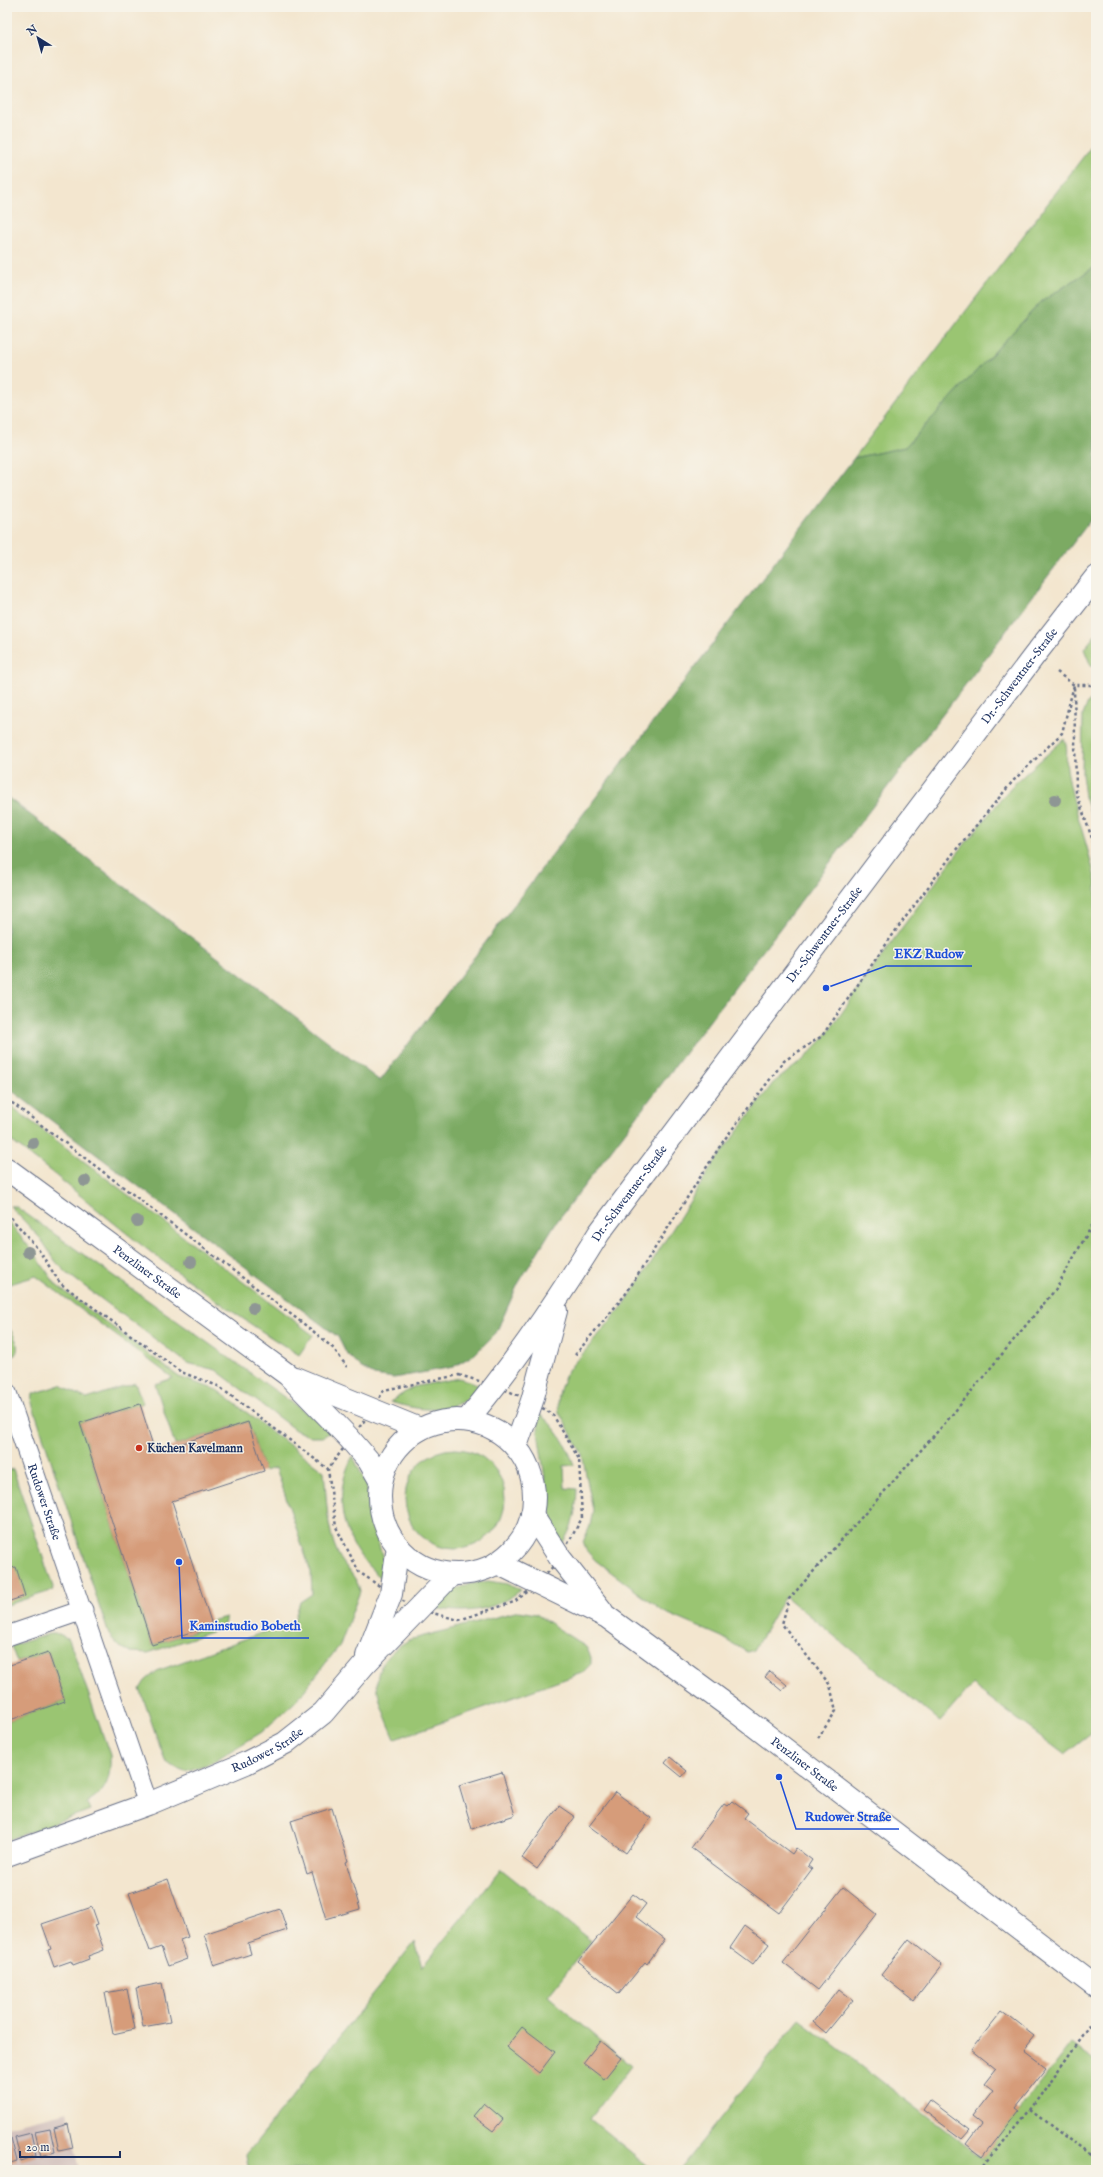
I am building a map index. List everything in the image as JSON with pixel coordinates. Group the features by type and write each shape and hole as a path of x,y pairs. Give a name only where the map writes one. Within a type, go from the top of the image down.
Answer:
{"main road":[{"name":"Dr.-Schwentner-Straße","path":"467,1420 496,1386 560,1297 599,1233 1034,656 1096,577"},
{"name":"Penzliner Straße","path":"7,1169 288,1375 349,1438 368,1461 381,1482"},
{"name":"Dr.-Schwentner-Straße","path":"516,1446 532,1402 560,1297"},
{"name":"Penzliner Straße","path":"288,1375 420,1429"},
{"path":"446,1420 467,1420 482,1423 495,1430 516,1446 528,1464 534,1484 535,1500 527,1531 518,1544 497,1563 473,1572 452,1574 436,1571 421,1565 408,1557 398,1546 384,1521 380,1508 381,1482 388,1461 397,1449 420,1429 446,1420"},
{"name":"Penzliner Straße","path":"532,1515 560,1558 607,1617"},
{"name":"Rudower Straße","path":"364,1665 391,1594 398,1546"},
{"name":"Penzliner Straße","path":"497,1563 607,1617 802,1762 1096,1987"},
{"name":"Rudower Straße","path":"7,1855 148,1804 246,1763 285,1743 323,1713 364,1665 452,1574"}],"lane":[{"name":"Rudower Straße","path":"7,1393 83,1610 148,1804"},
{"path":"7,1636 83,1610"}],"path":[{"path":"1034,656 1074,685 1096,685"},
{"path":"1074,685 1076,792 1096,850"},
{"path":"538,1375 574,1356 625,1295 724,1140 784,1061 822,1036 899,926 955,851 1013,781 1062,733 1074,685"},
{"path":"7,1099 313,1331 334,1349 349,1370"},
{"path":"7,1213 38,1249 60,1283 181,1372 218,1386 328,1469"},
{"path":"802,1762 836,1711 830,1686 782,1624 789,1599 946,1422 1055,1290 1094,1222 1096,1213"},
{"path":"378,1388 384,1390 459,1375 496,1386 532,1402 553,1415 579,1459 582,1518 560,1558 539,1583 514,1602 459,1620 417,1609 391,1594 359,1572 336,1527 328,1469 349,1438 373,1409 384,1390"},
{"path":"980,2170 1030,2110 1096,2017"},
{"path":"1030,2110 1096,2160"}],"shaded area":[{"path":"67,2112 80,2170 7,2170 7,2127"}],"green space":[{"path":"1096,140 1096,266 1041,302 905,447 854,458"},
{"path":"1096,266 1096,513 555,1224 518,1284 496,1333 475,1354 453,1367 394,1378 374,1375 360,1367 346,1353 338,1337 7,1087 7,797 380,1081 854,458 905,447 1041,302"},
{"path":"1096,634 1096,667 1091,666 1084,649"},
{"path":"1096,696 1096,830 1085,797 1082,774 1083,715 1088,702"},
{"path":"1064,739 1070,783 1096,883 1096,1729 1064,1754 972,1685 940,1722 785,1596 754,1650 747,1652 722,1637 664,1612 595,1560 586,1550 583,1542 590,1526 593,1510 582,1454 559,1412 558,1405 560,1390 570,1368 627,1301 714,1163 773,1083 803,1060 824,1038 901,929 956,855 1011,787"},
{"path":"7,1103 313,1335 299,1355 236,1314 175,1270 7,1138"},
{"path":"10,1206 15,1206 332,1431 323,1437 311,1437 295,1430 216,1370 187,1363 68,1274 56,1262 41,1239"},
{"path":"7,1220 35,1254 56,1285 179,1377 217,1390 324,1471 329,1524 334,1544 338,1554 356,1581 360,1591 340,1645 296,1701 262,1732 209,1764 185,1771 172,1766 165,1761 140,1689 145,1681 157,1671 294,1621 300,1602 312,1594 311,1572 276,1468 264,1471 248,1422 175,1445 155,1384 173,1378 36,1276 7,1285"},
{"path":"7,1324 17,1344 14,1356 7,1342"},
{"path":"459,1378 484,1386 462,1402 440,1409 416,1408 390,1402 413,1387"},
{"path":"135,1383 143,1403 80,1423 152,1645 212,1626 211,1621 226,1617 226,1622 217,1630 148,1653 131,1652 120,1647 109,1635 32,1403 33,1394 60,1385 87,1399"},
{"path":"539,1414 561,1437 574,1465 564,1466 565,1488 577,1489 574,1518 562,1544 554,1527 549,1505 538,1432"},
{"path":"455,1449 474,1453 490,1464 501,1480 505,1499 501,1518 490,1534 474,1545 455,1549 436,1545 420,1534 409,1518 405,1499 409,1480 420,1464 436,1453"},
{"path":"353,1456 367,1486 368,1508 384,1562 383,1579 359,1554 350,1539 345,1523 342,1506 342,1489 346,1472"},
{"path":"13,1469 54,1590 7,1605 7,1471"},
{"path":"488,1581 508,1584 521,1590 501,1602 480,1609 458,1611 435,1608 447,1595 458,1588"},
{"path":"519,1611 536,1614 586,1647 591,1657 591,1664 582,1673 395,1739 383,1710 377,1684 379,1672 384,1661 394,1650 409,1640"},
{"path":"49,1634 59,1634 69,1639 110,1755 110,1771 103,1789 94,1799 87,1803 90,1810 7,1840 7,1721 65,1701 48,1652 17,1662 11,1646"},
{"path":"501,1869 591,1941 548,1996 631,2066 590,2119 653,2170 249,2170 246,2155 415,1941 422,1967"},
{"path":"800,2019 982,2158 1071,2043 1096,2063 1096,2170 679,2170"}],"building":[{"path":"140,1404 155,1452 248,1422 264,1471 172,1501 212,1625 152,1645 80,1423"},
{"path":"16,1567 25,1596 7,1602 7,1569"},
{"path":"48,1652 65,1701 7,1721 7,1666"},
{"path":"770,1671 787,1685 782,1691 765,1677"},
{"path":"670,1757 687,1771 682,1777 665,1763"},
{"path":"502,1772 515,1815 472,1829 459,1785"},
{"path":"615,1792 651,1818 626,1853 589,1826"},
{"path":"732,1801 748,1813 744,1818 792,1854 796,1848 812,1860 808,1866 812,1869 779,1913 691,1848 724,1804 727,1806"},
{"path":"559,1806 575,1817 537,1869 522,1858"},
{"path":"332,1808 348,1861 346,1862 360,1909 326,1919 312,1872 307,1874 291,1821"},
{"path":"168,1879 188,1937 180,1940 187,1959 168,1966 161,1947 150,1951 129,1893"},
{"path":"843,1887 877,1914 818,1990 783,1963"},
{"path":"633,1894 646,1904 636,1917 665,1939 647,1964 645,1962 619,1994 578,1961"},
{"path":"92,1907 98,1924 95,1925 104,1950 88,1956 89,1959 73,1965 71,1961 54,1967 48,1950 51,1949 42,1924"},
{"path":"280,1909 287,1930 248,1943 251,1954 214,1966 204,1934"},
{"path":"745,1926 769,1944 753,1965 730,1948"},
{"path":"909,1939 942,1965 914,2001 881,1975"},
{"path":"162,1983 170,2022 143,2027 136,1988"},
{"path":"127,1989 135,2029 113,2034 105,1993"},
{"path":"839,1989 853,2000 826,2033 813,2022"},
{"path":"1002,2011 1034,2036 1023,2050 1047,2068 1015,2108 1019,2111 983,2157 966,2144 981,2124 972,2117 993,2090 985,2084 996,2070 971,2050"},
{"path":"522,2027 555,2052 539,2073 506,2047"},
{"path":"600,2041 621,2058 604,2079 583,2063"},
{"path":"930,2100 970,2130 962,2139 923,2110"},
{"path":"484,2103 503,2119 493,2131 473,2116"},
{"path":"68,2124 73,2148 59,2151 54,2128"},
{"path":"50,2129 55,2152 41,2156 35,2132"},
{"path":"31,2133 36,2156 21,2161 15,2137"},
{"path":"11,2138 17,2161 7,2164 7,2139"}],"place":[{"name":"EKZ Rudow","path":"826,988"},
{"name":"Küchen Kavelmann","path":"139,1448"},
{"name":"Kaminstudio Bobeth","path":"179,1562"},
{"name":"Rudower Straße","path":"779,1777"}]}
